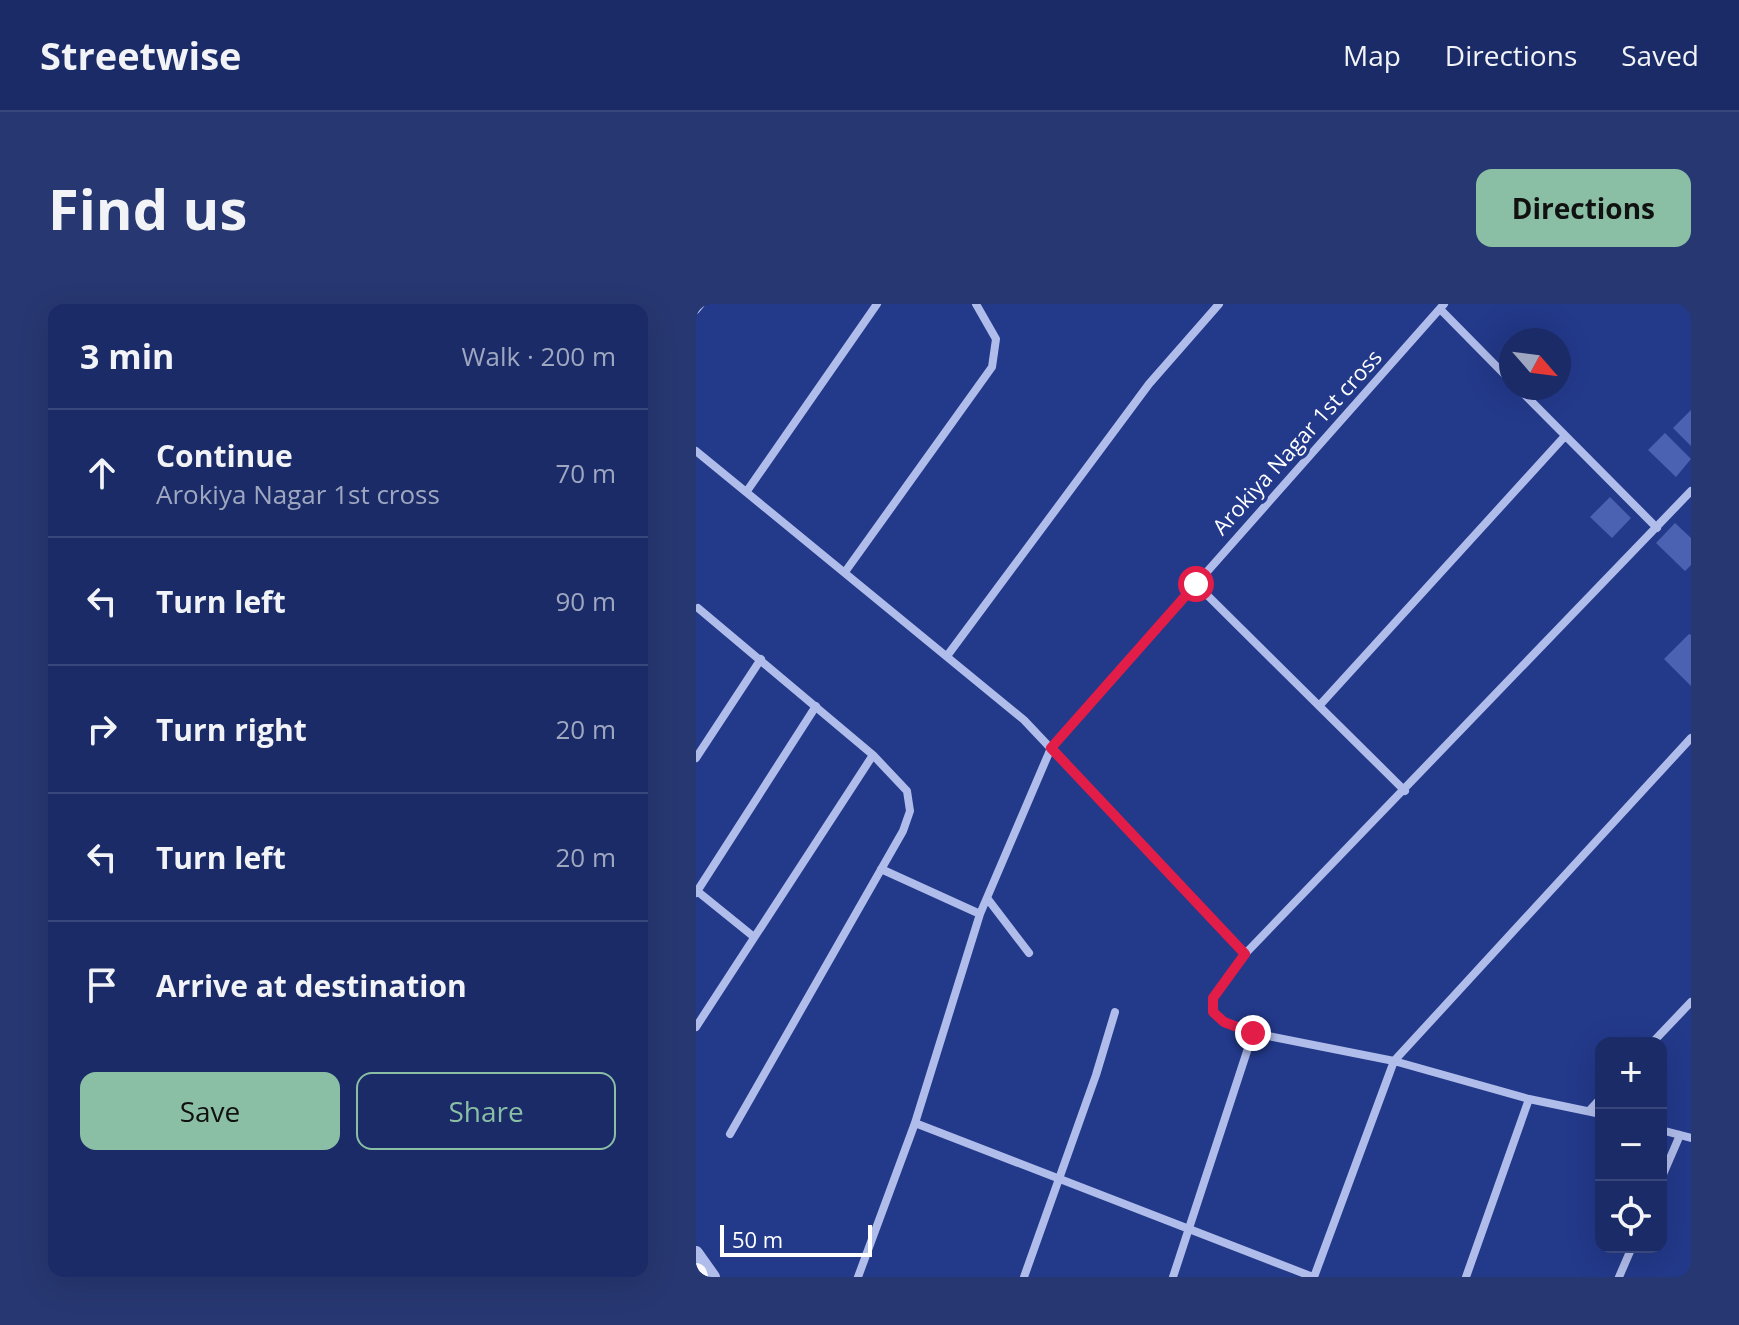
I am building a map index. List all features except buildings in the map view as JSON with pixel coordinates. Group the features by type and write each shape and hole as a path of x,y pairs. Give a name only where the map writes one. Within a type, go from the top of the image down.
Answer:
{"street":[{"path":"696,310 701,304"},
{"path":"747,491 877,304"},
{"path":"845,572 992,367 996,339 976,304"},
{"path":"947,656 1149,384 1219,304"},
{"path":"1442,306 1499,368"},
{"name":"Arokiya Nagar 1st cross","path":"858,1277 915,1123 980,914 1051,748 1442,306"},
{"path":"1530,400 1657,528"},
{"path":"1319,706 1565,436"},
{"path":"696,451 1024,720 1245,954"},
{"path":"1595,1112 1529,1099 1394,1061 1253,1033 1224,1022 1213,1012 1213,998 1245,954 1691,491"},
{"path":"1196,584 1405,791"},
{"path":"697,608 873,755 907,791 910,811 903,831 730,1134"},
{"path":"696,758 761,659"},
{"path":"754,937 696,891 816,706"},
{"path":"915,1123 1314,1277 1394,1061 1691,738"},
{"path":"696,1027 873,755"},
{"path":"881,869 980,914"},
{"path":"987,898 1029,953"},
{"path":"1658,1037 1691,1002"},
{"path":"1024,1277 1096,1075 1115,1012"},
{"path":"1173,1277 1253,1033"},
{"path":"1466,1277 1529,1099"},
{"path":"1589,1111 1595,1104"},
{"path":"1667,1132 1691,1138"},
{"path":"1667,1165 1680,1135"},
{"path":"696,1253 713,1277"},
{"path":"1619,1277 1629,1253"}],"route":[{"path":"1196,584 1051,748 1245,954 1213,998 1213,1012 1224,1022 1253,1033"}]}
